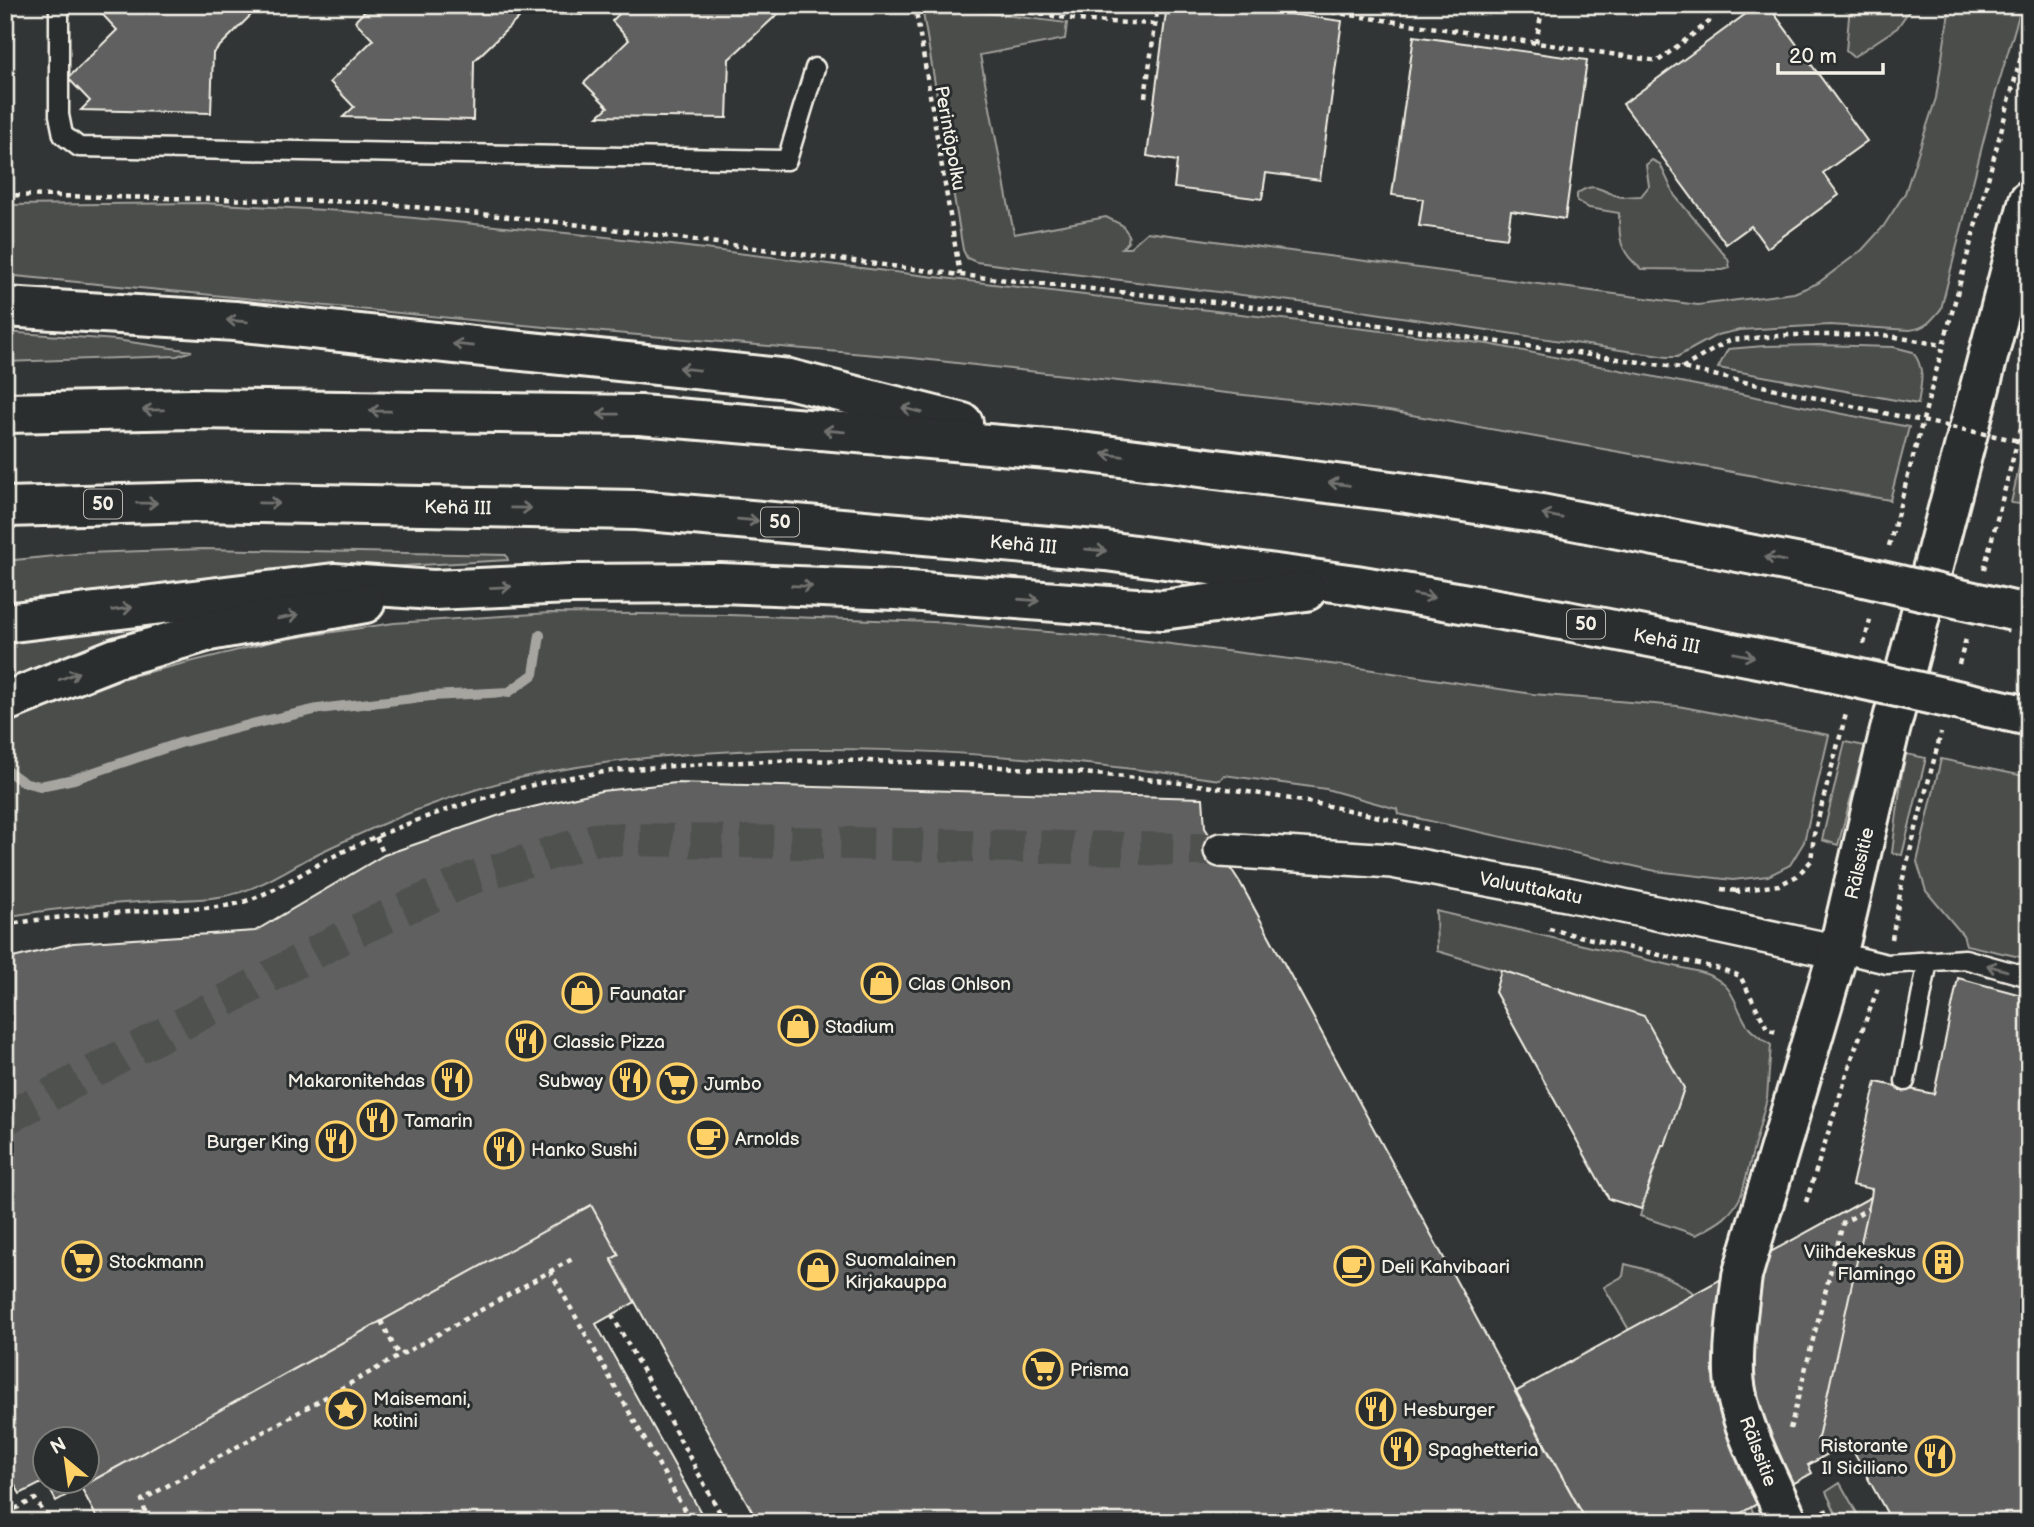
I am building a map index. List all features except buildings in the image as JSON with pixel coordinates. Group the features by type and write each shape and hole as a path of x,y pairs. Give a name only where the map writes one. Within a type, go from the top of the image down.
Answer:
{"main road":[{"name":"Rälssitie","path":"1787,1522 1747,1430 1734,1376 1735,1325 1742,1276 1838,952 1888,738 2029,200"},
{"path":"9,308 235,321 789,379 1073,451"},
{"path":"5,414 192,409 640,415 1073,451 1420,495 1541,514 1842,572 2021,613"},
{"name":"Kehä III","path":"5,506 200,502 636,510 1106,551 1356,585 1567,621 1815,668 2029,716"},
{"path":"5,623 334,583 433,590 571,584 720,583 896,590 1162,610 1356,585"},
{"path":"5,702 116,658 209,631 433,590"}],"street":[{"name":"Valuuttakatu","path":"1221,850 1392,861 1567,894 1838,952"}],"lane":[{"path":"59,5 59,115 63,135 79,147 787,160 815,68"},
{"path":"1838,952 1887,964 1965,959 2029,977"},
{"path":"1905,1081 1928,961"}],"path":[{"name":"Perintöpolku","path":"915,5 960,275"},
{"path":"981,5 1087,21 1155,24"},
{"path":"1145,97 1158,5"},
{"path":"1283,5 1658,61 1709,22 1712,5"},
{"path":"1536,43 1544,5"},
{"path":"1887,556 2029,26"},
{"path":"5,195 369,201 565,223 960,275 1232,304 1682,368 2029,443"},
{"path":"1682,368 1730,340 1790,335 1884,335 1942,345"},
{"path":"1983,572 2029,397"},
{"path":"1863,649 1873,609"},
{"path":"1959,666 1969,626"},
{"path":"1714,888 1738,891 1779,885 1797,876 1811,861 1814,834 1849,702"},
{"path":"1802,1214 1854,1052 1887,964 1902,882 1945,720"},
{"path":"5,925 245,902 376,837 431,815 488,797 592,773 789,759 874,760 1041,769 1222,788 1372,814 1439,833"},
{"path":"376,837 384,855"},
{"path":"1736,930 1738,891"},
{"path":"1538,926 1740,976 1768,1030 1811,1038 1854,1052"},
{"path":"1790,1429 1843,1223 1869,1208"},
{"path":"148,1522 142,1500 574,1258"},
{"path":"550,1272 691,1522"},
{"path":"612,1315 725,1522"},
{"path":"381,1321 399,1356"},
{"path":"1786,1419 1794,1442"},
{"path":"5,1510 13,1510 35,1499 50,1522"}],"shaded area":[{"path":"924,5 1067,23 1065,39 980,55 1014,234 1106,217 1122,225 1129,235 1128,242 1122,248 1129,248 1147,232 1698,305 1794,293 1818,283 1862,250 1883,227 1905,193 1936,98 1950,5 2022,5 1994,99 1941,309 1931,320 1920,328 1910,330 1830,325 1740,330 1717,335 1677,357 1667,357 1315,304 976,262 967,258 963,250 923,13"},
{"path":"1850,5 1913,5 1897,28 1853,57 1846,51"},
{"path":"1652,160 1660,164 1675,196 1728,259 1730,268 1641,269 1624,250 1619,230 1619,213 1589,208 1577,201 1577,194 1590,187 1616,196 1641,196 1649,186 1646,165"},
{"path":"203,203 343,211 606,237 1488,344 1909,427 1890,500 1389,411 912,358 555,328 5,275 5,205"},
{"path":"5,332 116,340 192,351 177,356 5,362"},
{"path":"1818,345 1894,347 1913,352 1921,371 1918,404 1718,368 1728,349"},
{"path":"2022,454 2029,455 2029,505 2011,503"},
{"path":"203,549 506,555 508,560 316,571 5,604 5,561 85,553"},
{"path":"550,613 729,615 933,622 1139,640 1346,666 1533,694 1678,706 1829,735 1804,842 1790,865 1768,876 1733,880 1656,871 1398,814 1397,809 1326,789 1224,775 1220,780 1052,760 881,750 795,749 625,760 513,779 404,815 325,850 242,892 211,898 98,905 5,917 5,723 124,678 279,640 394,623"},
{"path":"138,623 151,625 148,631 5,686 5,642"},
{"path":"1845,742 1865,746 1838,845 1822,840"},
{"path":"1906,754 1926,758 1902,855 1892,853"},
{"path":"1941,759 2029,777 2029,959 1966,945 1963,935 1926,891 1917,862"},
{"path":"1436,911 1700,972 1712,976 1727,987 1749,1028 1771,1045 1767,1098 1742,1193 1729,1213 1696,1235 1640,1216 1662,1145 1665,1145 1684,1088 1501,970 1437,951"},
{"path":"1625,1264 1666,1277 1702,1300 1713,1411 1757,1522 1721,1522 1671,1402 1604,1287 1623,1276"},
{"path":"1840,1483 1862,1522 1840,1522 1826,1492"}],"waterway":[{"path":"5,769 23,782 40,786 74,779 180,743 318,709 431,696 509,692 534,674 540,635"}],"tunnel":[{"path":"5,1119 351,933 472,878 596,839 1221,850"}],"place":[{"name":"Clas Ohlson","path":"881,983"},
{"name":"Faunatar","path":"582,993"},
{"name":"Stadium","path":"798,1026"},
{"name":"Classic Pizza","path":"526,1041"},
{"name":"Makaronitehdas","path":"452,1080"},
{"name":"Subway","path":"630,1080"},
{"name":"Jumbo","path":"677,1083"},
{"name":"Tamarin","path":"377,1120"},
{"name":"Arnolds","path":"708,1138"},
{"name":"Burger King","path":"336,1141"},
{"name":"Hanko Sushi","path":"504,1149"},
{"name":"Stockmann","path":"82,1261"},
{"name":"Viihdekeskus Flamingo","path":"1943,1262"},
{"name":"Deli Kahvibaari","path":"1354,1266"},
{"name":"Suomalainen Kirjakauppa","path":"818,1270"},
{"name":"Prisma","path":"1043,1369"},
{"name":"Maisemani, kotini","path":"346,1409"},
{"name":"Hesburger","path":"1376,1409"},
{"name":"Spaghetteria","path":"1401,1449"},
{"name":"Ristorante Il Siciliano","path":"1935,1456"}]}
